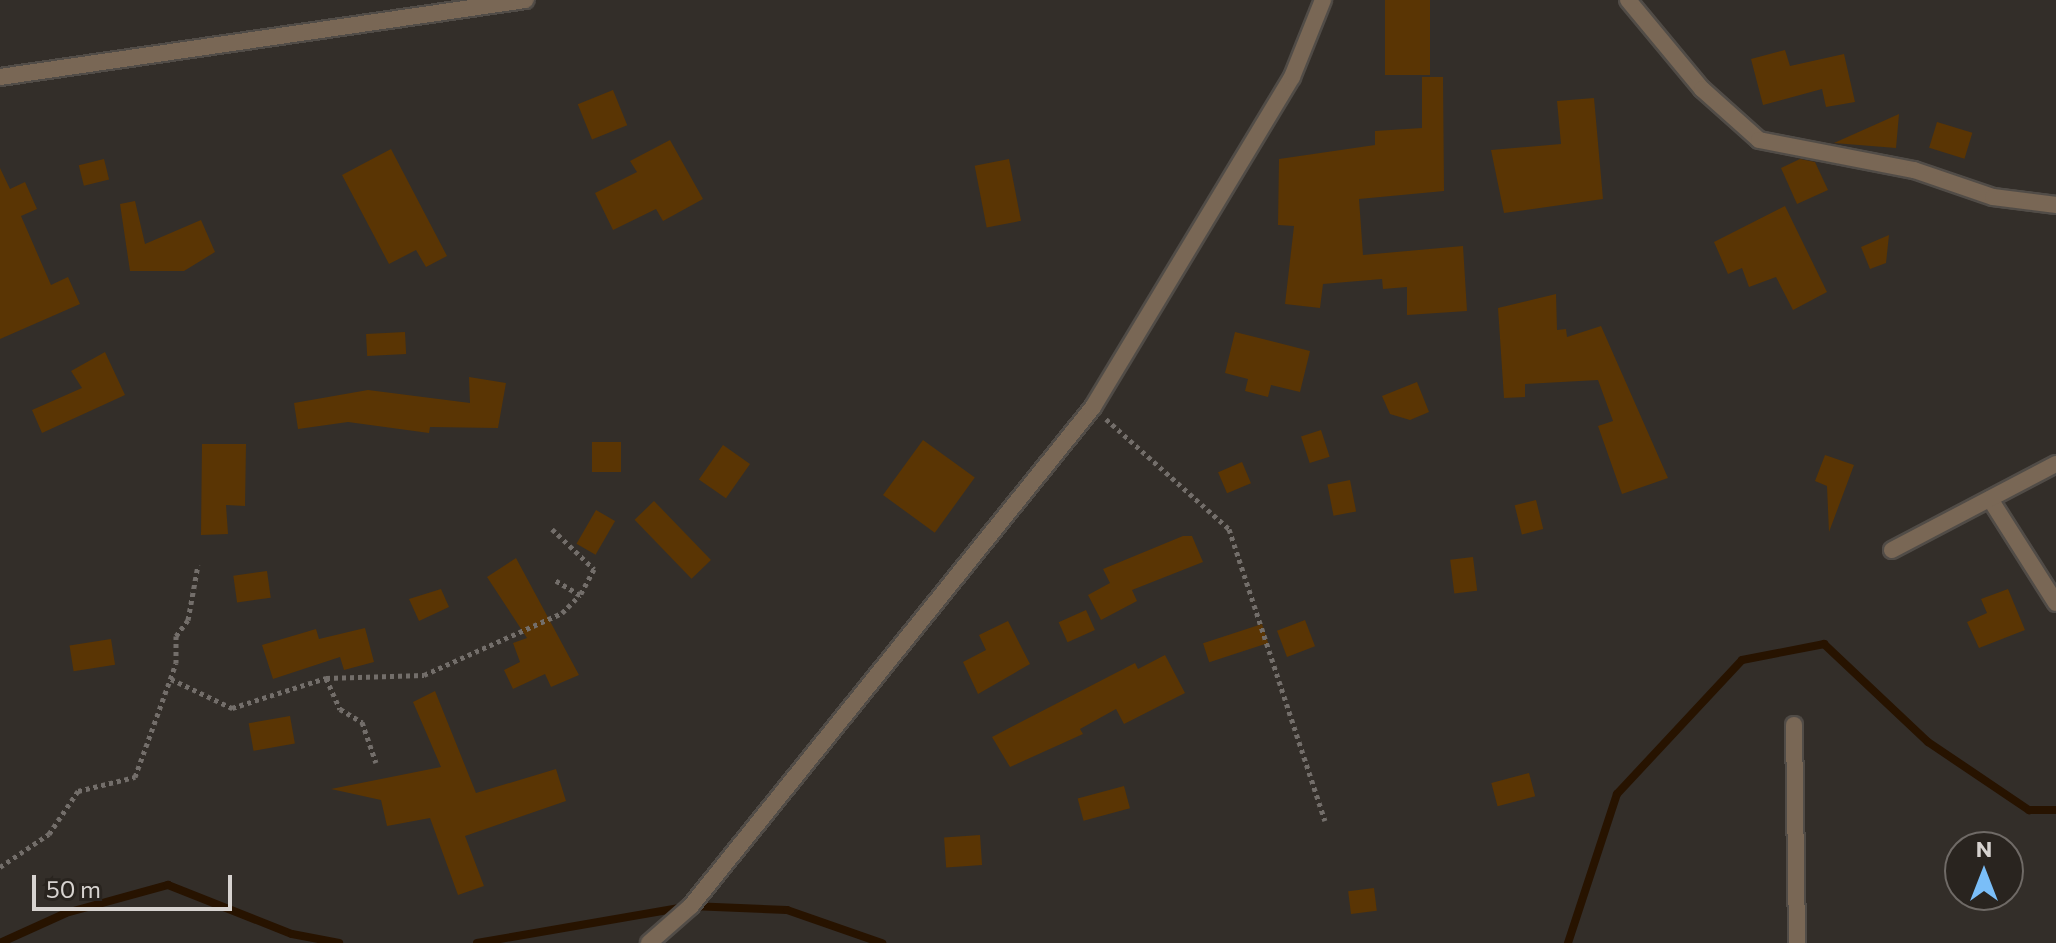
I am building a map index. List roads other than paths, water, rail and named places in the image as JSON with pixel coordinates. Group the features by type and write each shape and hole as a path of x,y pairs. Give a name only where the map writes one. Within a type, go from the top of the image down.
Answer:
{"street":[{"path":"0,77 525,0"},
{"path":"649,943 691,906 1093,407 1292,77 1323,0"},
{"path":"1628,0 1702,89 1759,140 1914,170 1993,197 2056,205"},
{"path":"1892,550 2056,464"},
{"path":"1990,499 2056,603"},
{"path":"1794,725 1797,943"}],"waterway":[{"path":"1568,943 1617,794 1742,660 1824,644 1928,742 2029,810 2056,810"},
{"path":"0,943 66,913 168,885 292,934 339,943"},
{"path":"477,943 691,906 787,910 882,943"}]}
